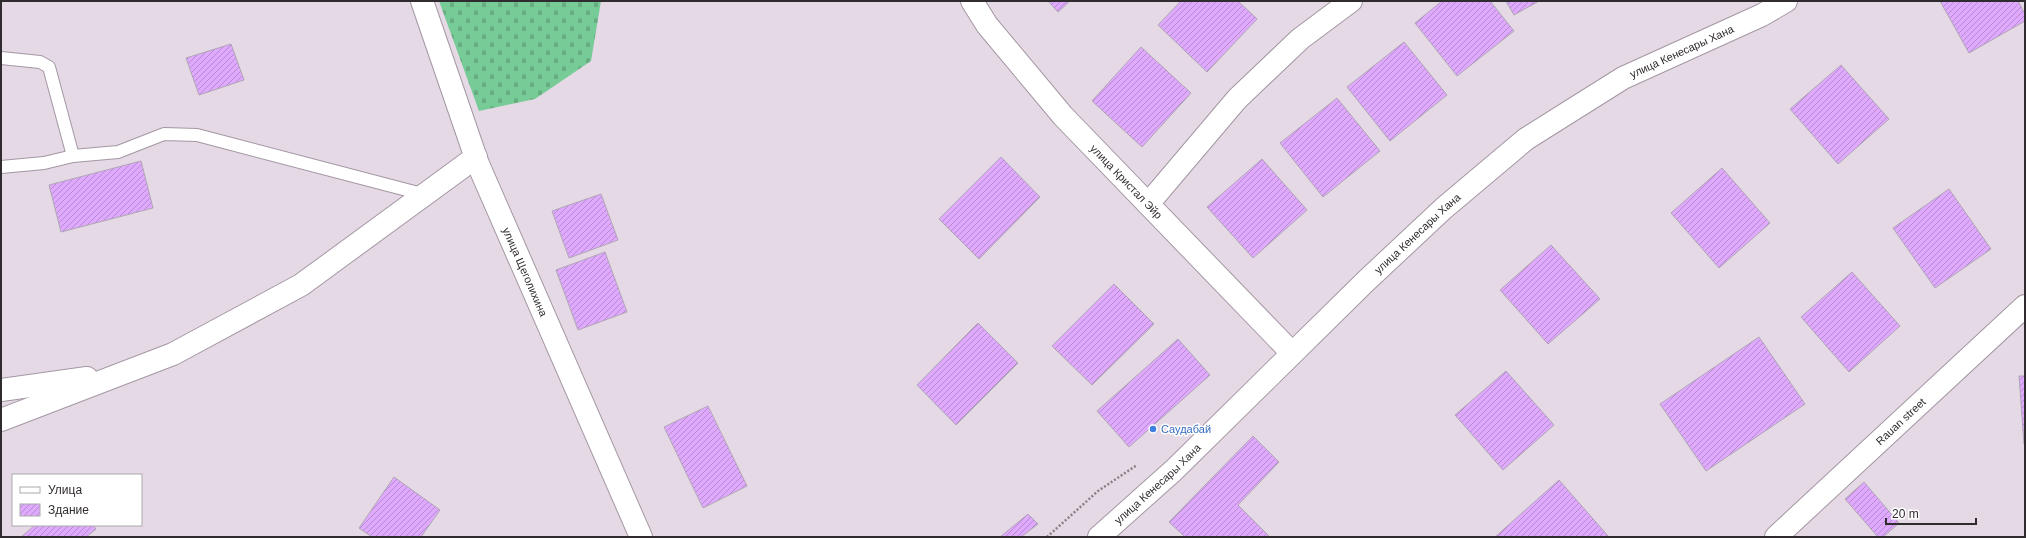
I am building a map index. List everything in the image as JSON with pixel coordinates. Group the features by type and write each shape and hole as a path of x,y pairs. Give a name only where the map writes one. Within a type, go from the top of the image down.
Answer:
{"street":[{"name":"улица Щеголихина","path":"422,1 476,157 641,537"},
{"name":"улица Кристал Эйр","path":"972,1 988,25 1063,116 1292,353"},
{"path":"1148,204 1237,99 1300,39 1351,1"},
{"name":"улица Кенесары Хана","path":"1099,537 1174,470 1292,353 1444,208 1526,139 1623,78 1762,15 1786,1"},
{"path":"1,420 173,354 301,285 476,157"},
{"name":"Rauan street","path":"1776,537 2025,306"},
{"path":"1,390 126,372"}],"lane":[{"path":"1,58 40,62 49,67 73,156"},
{"path":"1,168 44,163 73,156 118,152 164,134 197,135 426,195"}],"green space":[{"path":"439,1 601,1 591,61 535,99 479,111"}],"building":[{"path":"1048,1 1070,1 1058,12"},
{"path":"1181,1 1238,1 1257,19 1207,72 1158,25"},
{"path":"1442,1 1490,1 1514,31 1457,76 1415,23"},
{"path":"1506,1 1539,1 1514,15"},
{"path":"1940,1 2018,1 2025,14 2025,21 1969,53"},
{"path":"1404,42 1447,95 1390,141 1347,87"},
{"path":"231,44 244,80 199,95 186,58"},
{"path":"1141,47 1191,93 1142,147 1092,101"},
{"path":"1841,65 1889,119 1838,164 1790,109"},
{"path":"1337,98 1380,151 1323,197 1280,143"},
{"path":"1001,157 1040,197 979,259 939,219"},
{"path":"1262,159 1307,210 1253,258 1207,207"},
{"path":"141,161 153,208 61,232 49,185"},
{"path":"1722,168 1770,223 1719,268 1671,213"},
{"path":"1949,189 1991,249 1935,288 1893,228"},
{"path":"601,194 618,240 569,258 552,211"},
{"path":"1551,245 1600,299 1548,344 1500,290"},
{"path":"605,252 627,312 578,330 556,270"},
{"path":"1852,272 1900,326 1849,372 1801,317"},
{"path":"1114,284 1154,324 1092,385 1052,346"},
{"path":"978,323 1018,363 956,425 917,385"},
{"path":"1759,337 1805,404 1706,471 1660,404"},
{"path":"1178,339 1210,375 1129,447 1097,411"},
{"path":"1506,371 1554,425 1503,470 1455,415"},
{"path":"2019,376 2025,376 2025,444 2024,444"},
{"path":"708,406 747,486 703,508 664,427"},
{"path":"1253,436 1279,462 1238,505 1270,537 1185,537 1169,522"},
{"path":"394,477 440,510 421,537 372,537 359,528"},
{"path":"1559,480 1609,537 1495,537"},
{"path":"1864,482 1899,523 1883,537 1878,537 1845,499"},
{"path":"1028,514 1038,524 1021,537 1000,537"},
{"path":"34,526 94,526 96,529 86,537 21,537"}],"place":[{"name":"Саудабай","path":"1153,429"}]}
